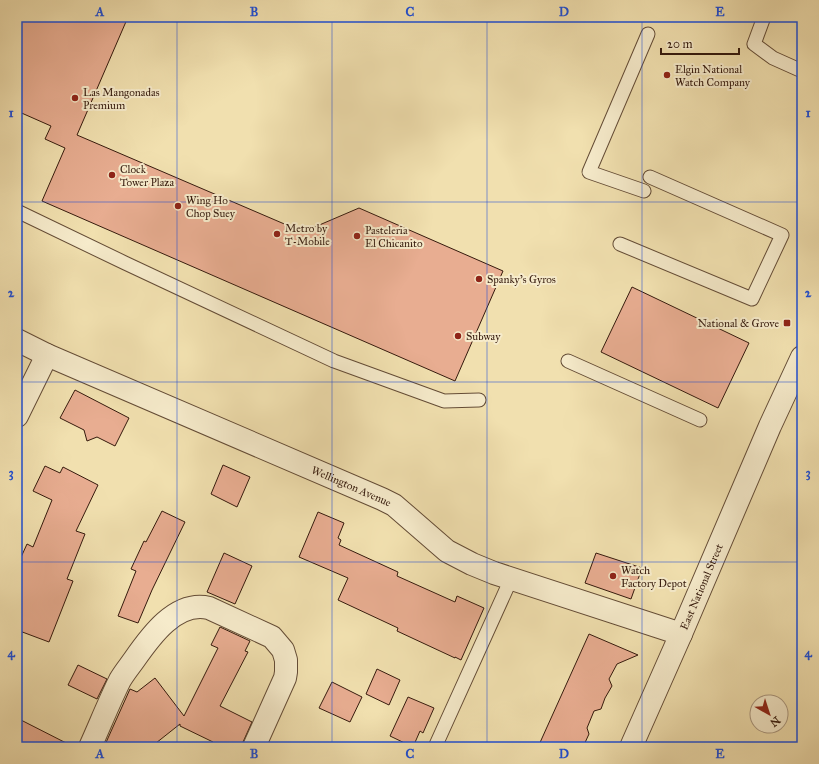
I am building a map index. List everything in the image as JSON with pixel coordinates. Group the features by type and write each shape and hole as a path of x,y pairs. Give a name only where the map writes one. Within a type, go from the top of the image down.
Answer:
{"street":[{"name":"Wellington Avenue","path":"17,340 47,356 382,499 394,505 447,551 472,564 511,579 681,634"},
{"path":"17,416 47,356"},
{"name":"East National Street","path":"631,747 770,426 802,357"},
{"path":"90,747 121,679 155,631 176,614 201,606 209,608 272,637 283,650 286,660 285,678 254,747"}],"lane":[{"path":"764,17 754,44 773,58 802,71"},
{"path":"644,191 589,172 648,34"},
{"path":"620,244 752,299 782,236 650,177"},
{"path":"17,211 334,361 444,401 479,400"},
{"path":"568,361 700,420"},
{"path":"435,747 511,579"}],"building":[{"name":"Clock Tower Plaza","path":"17,17 128,17 77,135 303,232 359,208 503,271 455,381 42,201 65,148 45,139 51,126 17,111"},
{"path":"632,287 749,343 718,408 601,352"},
{"path":"75,390 129,418 115,446 97,437 87,441 84,430 60,418"},
{"path":"223,465 250,477 237,507 211,494"},
{"path":"45,466 60,473 63,467 98,485 76,531 85,534 67,579 73,581 49,642 17,630 17,566 27,544 33,547 52,500 33,491"},
{"path":"162,511 185,522 152,590 138,623 118,616 136,571 131,569 144,541 146,542"},
{"path":"318,512 344,523 338,538 341,540 339,545 398,572 397,576 455,602 457,596 484,608 461,660 397,631 398,628 338,600 348,578 299,557"},
{"path":"224,553 252,566 235,604 207,592"},
{"name":"Watch Factory Depot","path":"596,553 642,568 631,599 585,583"},
{"path":"220,627 250,641 245,651 248,652 220,706 252,722 242,747 210,747 213,742 180,726 180,724 151,747 104,747 130,689 137,692 155,678 184,716 218,648 211,645"},
{"path":"589,634 638,655 617,664 609,679 612,686 601,709 594,711 587,728 589,734 583,747 538,747"},
{"path":"78,665 107,679 97,699 68,685"},
{"path":"377,669 400,680 389,705 366,694"},
{"path":"332,682 362,697 350,722 319,708"},
{"path":"408,697 434,708 423,733 420,731 413,747 390,736"},
{"path":"17,718 74,747 17,747"}],"place":[{"name":"Elgin National Watch Company","path":"667,75"},
{"name":"Las Mangonadas Premium","path":"75,98"},
{"name":"Clock Tower Plaza","path":"112,175"},
{"name":"Wing Ho Chop Suey","path":"178,206"},
{"name":"Metro by T-Mobile","path":"277,234"},
{"name":"Pasteleria El Chicanito","path":"357,236"},
{"name":"Spanky's Gyros","path":"479,279"},
{"name":"National & Grove","path":"787,323"},
{"name":"Subway","path":"458,336"},
{"name":"Watch Factory Depot","path":"613,576"}]}
